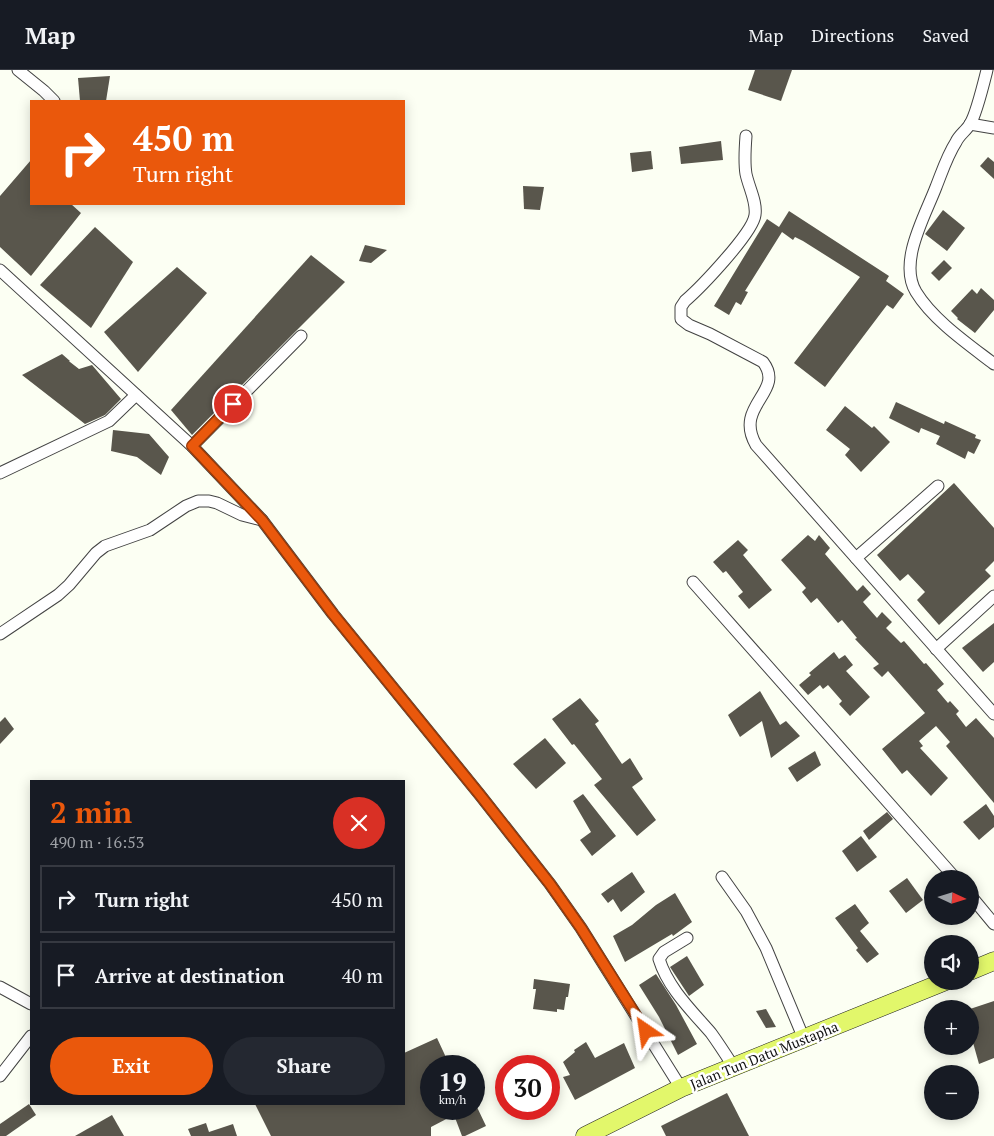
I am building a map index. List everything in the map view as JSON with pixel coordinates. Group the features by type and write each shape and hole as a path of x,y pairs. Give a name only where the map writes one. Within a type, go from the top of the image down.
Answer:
{"main road":[{"path":"979,967 994,961"},
{"name":"Jalan Tun Datu Mustapha","path":"585,1136 681,1088 924,990"}],"street":[{"path":"18,70 44,90 53,100"},
{"path":"987,70 970,124 960,135 949,156 915,240 910,268 916,292 924,302 939,319 966,343 994,364"},
{"path":"970,124 994,128"},
{"path":"746,136 746,174 755,205 753,223 728,256 685,301 681,307 681,318 689,325 763,362 769,370 770,377 767,387 750,418 749,426 751,436 756,445 994,714"},
{"path":"0,270 192,446 262,520 333,614 550,884 581,928 681,1088"},
{"path":"192,446 301,336"},
{"path":"0,473 103,424 136,396"},
{"path":"856,558 938,486"},
{"path":"0,634 69,586 96,553 105,546 150,530 186,506 198,501 209,501 218,503 242,515 262,520"},
{"path":"693,582 948,870"},
{"path":"936,649 994,596"},
{"path":"722,877 756,928 804,1039"},
{"path":"979,906 994,924"},
{"path":"687,938 664,952 659,959 663,971 682,1000 711,1034 733,1066"},
{"path":"0,987 30,1003"},
{"path":"0,1076 30,1037"}],"building":[{"path":"755,70 792,70 781,101 748,90"},
{"path":"110,76 106,100 80,100 78,78"},
{"path":"721,141 723,160 681,164 679,147"},
{"path":"651,151 653,169 632,172 630,153"},
{"path":"988,157 994,162 994,179 980,166"},
{"path":"30,161 30,205 72,205 81,213 31,276 0,247 0,196"},
{"path":"523,186 544,187 540,210 524,209"},
{"path":"943,210 965,228 947,251 925,234"},
{"path":"789,211 889,276 886,281 904,294 893,309 887,305 825,387 794,363 860,277 803,241 795,237 793,240 782,232 745,291 748,292 741,305 736,302 729,315 714,306 767,219 779,227"},
{"path":"95,227 133,262 91,328 40,285"},
{"path":"365,245 387,250 371,263 359,261"},
{"path":"311,255 345,282 192,435 171,410"},
{"path":"944,260 952,268 939,281 931,273"},
{"path":"177,267 207,293 138,372 104,332"},
{"path":"981,288 994,300 994,310 975,333 957,319 951,311 972,289 977,294"},
{"path":"62,354 79,369 92,365 121,399 105,415 85,424 22,375"},
{"path":"896,402 944,424 945,421 976,435 975,438 981,440 974,454 968,451 965,459 936,444 940,436 921,428 919,433 889,418"},
{"path":"845,406 872,428 874,426 890,442 861,472 845,455 850,449 826,430"},
{"path":"113,430 149,434 169,457 161,475 137,457 111,451"},
{"path":"954,483 994,528 994,561 985,570 991,576 939,625 917,600 925,592 908,574 900,581 877,555"},
{"path":"808,535 815,541 819,535 830,548 825,554 857,591 863,585 871,594 863,602 877,618 882,612 892,622 886,628 901,643 904,641 944,684 937,690 948,703 950,701 959,711 956,714 966,727 976,718 994,738 994,803 946,746 950,742 936,726 919,741 923,746 920,748 948,778 931,796 907,770 902,774 882,749 925,713 888,671 882,677 873,668 879,664 855,639 857,638 842,620 838,623 817,598 811,603 802,592 806,588 781,560"},
{"path":"738,540 748,550 743,555 772,590 749,609 738,596 743,592 726,571 723,573 713,562"},
{"path":"994,623 994,662 983,672 962,648"},
{"path":"834,652 839,659 845,655 853,665 846,671 870,697 850,716 839,704 842,701 828,685 823,689 820,685 808,695 799,685 811,675 809,673"},
{"path":"760,691 780,725 786,721 800,736 771,758 762,721 740,737 728,715"},
{"path":"580,698 599,721 595,724 622,764 630,758 643,779 632,787 656,820 637,836 594,785 602,779 552,719"},
{"path":"5,717 14,729 0,744 0,722"},
{"path":"545,738 566,763 536,789 513,764"},
{"path":"815,751 821,765 797,782 788,768"},
{"path":"583,794 616,836 592,856 580,840 591,832 573,801"},
{"path":"986,804 994,816 994,827 979,840 963,822"},
{"path":"887,812 893,819 869,840 863,831"},
{"path":"861,836 877,857 857,872 842,851"},
{"path":"632,872 645,892 621,912 613,899 608,903 601,894"},
{"path":"907,878 923,900 906,913 889,891"},
{"path":"675,893 692,922 673,936 672,934 625,962 613,936 632,925 656,905"},
{"path":"855,904 869,923 860,931 879,954 867,963 835,918"},
{"path":"687,956 704,985 689,996 670,967"},
{"path":"656,974 676,1005 697,1044 678,1055 659,1017 639,985"},
{"path":"534,979 570,984 564,1010 557,1009 557,1012 533,1009 536,989 533,989"},
{"path":"994,1001 994,1058 979,1064 976,1055 979,1055 979,1006"},
{"path":"766,1009 776,1027 766,1028 756,1011"},
{"path":"437,1038 445,1055 420,1055 420,1120 444,1120 431,1127 431,1136 271,1136 256,1105 405,1105 405,1053"},
{"path":"586,1042 595,1058 624,1043 635,1068 575,1100 563,1077 570,1075 563,1062 575,1052 574,1050"},
{"path":"727,1093 749,1136 666,1136 661,1126"},
{"path":"29,1104 36,1115 6,1136 0,1136 0,1124"},
{"path":"112,1115 124,1136 75,1136"},
{"path":"456,1120 483,1120 486,1126 462,1136"},
{"path":"206,1123 209,1132 233,1124 237,1136 191,1136 188,1129"}],"route":[{"path":"233,404 192,446 262,520 333,614 550,884 581,928 646,1031"}]}
